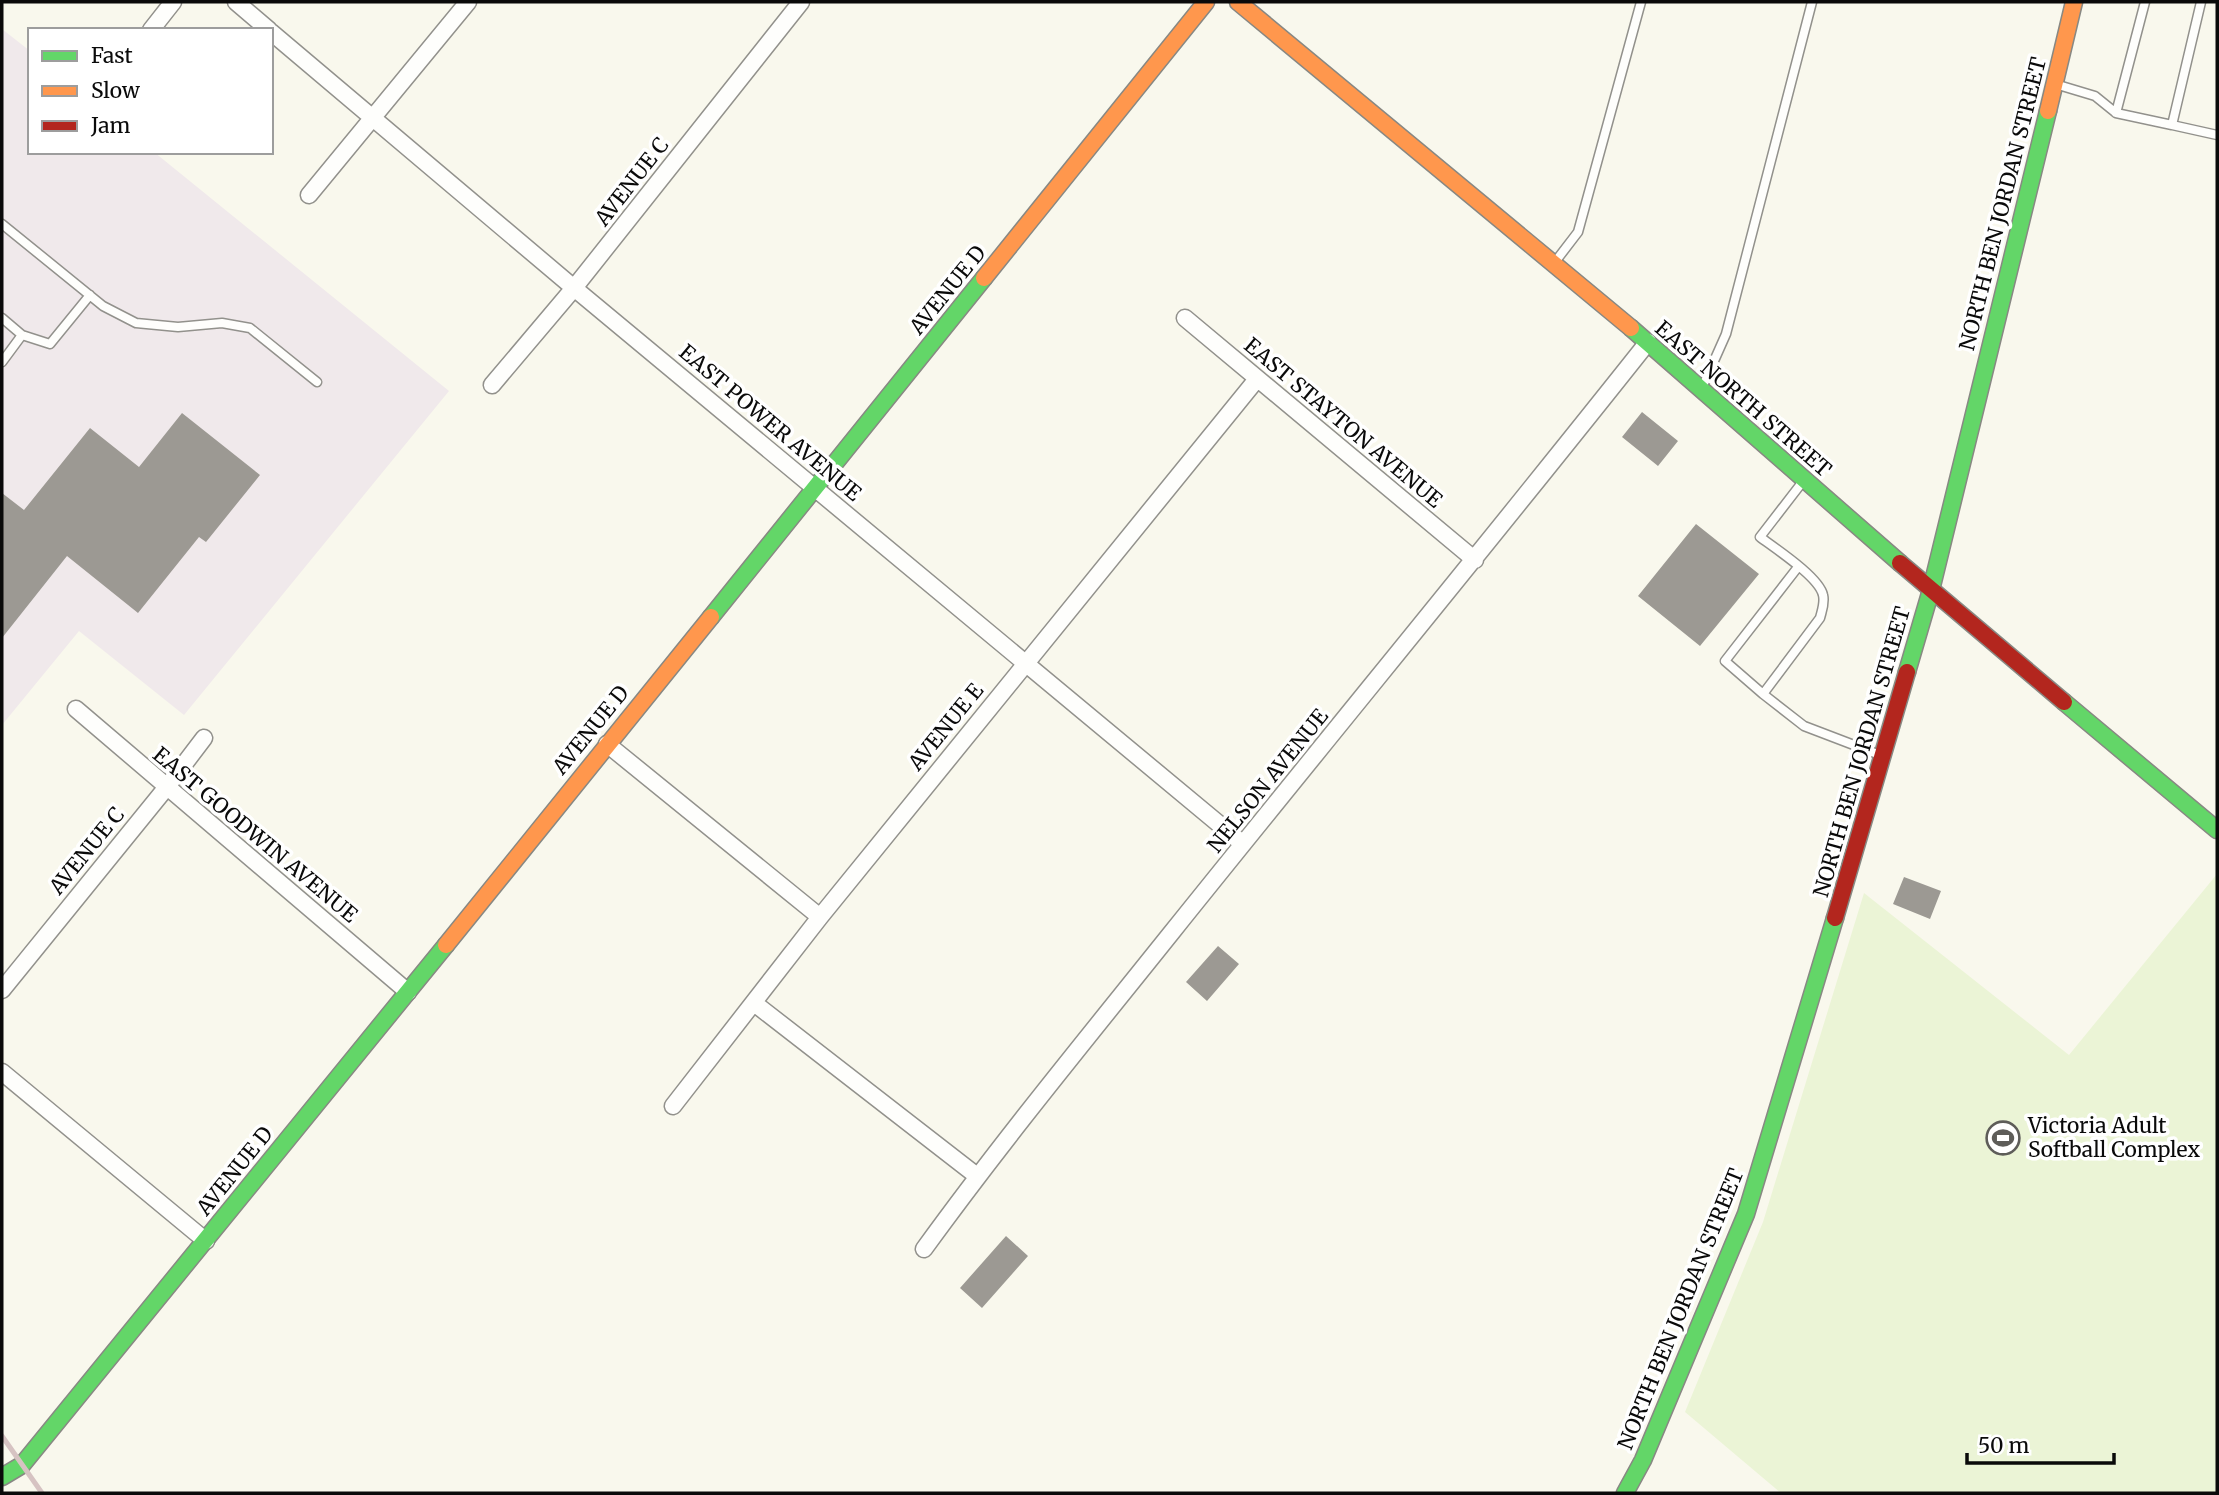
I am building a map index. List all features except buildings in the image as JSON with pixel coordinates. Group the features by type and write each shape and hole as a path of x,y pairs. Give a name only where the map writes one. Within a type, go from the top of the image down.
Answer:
{"street":[{"path":"153,28 173,2"},
{"name":"EAST POWER AVENUE","path":"236,2 266,28"},
{"path":"309,195 468,2"},
{"name":"AVENUE C","path":"492,385 574,288 801,2"},
{"name":"AVENUE D","path":"2,1477 22,1465 206,1241 816,489 1206,2"},
{"name":"EAST NORTH STREET","path":"1238,2 1648,342 1931,590 2217,831"},
{"name":"NORTH BEN JORDAN STREET","path":"1625,1493 1643,1460 1745,1214 1786,1088 1931,590 2074,2"},
{"name":"EAST POWER AVENUE","path":"273,34 574,288 1243,844"},
{"name":"EAST STAYTON AVENUE","path":"1185,318 1475,559"},
{"name":"NELSON AVENUE","path":"924,1249 977,1176 1648,342"},
{"name":"AVENUE E","path":"673,1106 820,917 1257,379"},
{"name":"EAST GOODWIN AVENUE","path":"76,709 408,992"},
{"name":"AVENUE C","path":"2,990 166,788 204,737"},
{"path":"607,744 820,917"},
{"path":"754,1003 977,1176"},
{"path":"2,1072 206,1241"}],"lane":[{"path":"1553,264 1578,232 1641,2"},
{"path":"1701,390 1726,334 1812,2"},
{"path":"2116,113 2145,2"},
{"path":"2172,125 2201,2"},
{"path":"2054,84 2095,96 2116,113 2217,135"},
{"path":"2,224 103,306 136,323 178,327 222,323 250,328 317,382"},
{"path":"2,318 22,335 50,344 90,295"},
{"path":"2,362 22,335"},
{"path":"1763,694 1820,618 1824,605 1823,592 1815,581 1760,537 1804,480"},
{"path":"1798,567 1724,661 1804,726 1883,756"}],"shaded area":[{"path":"2,29 28,49 28,154 156,154 449,391 184,715 79,631 2,725"}],"green space":[{"name":"Victoria Adult Softball Complex","path":"2217,874 2217,1493 1781,1493 1685,1412 1763,1222 1864,893 2069,1055"}],"railway":[{"path":"2,1436 42,1493"}],"traffic: fast":[{"path":"1907,672 1931,590 2048,111"},
{"path":"711,617 984,278"},
{"path":"1631,328 1900,563"},
{"path":"2064,702 2217,830"},
{"path":"1625,1493 1643,1460 1746,1214 1835,918"},
{"path":"2,1477 22,1465 446,945"}],"traffic: slow":[{"path":"984,278 1206,2"},
{"path":"1238,2 1631,328"},
{"path":"2048,111 2074,2"},
{"path":"446,945 711,617"}],"traffic: jam":[{"path":"1900,563 2064,702"},
{"path":"1835,918 1907,672"}],"place":[{"name":"Victoria Adult Softball Complex","path":"2003,1138"}]}
